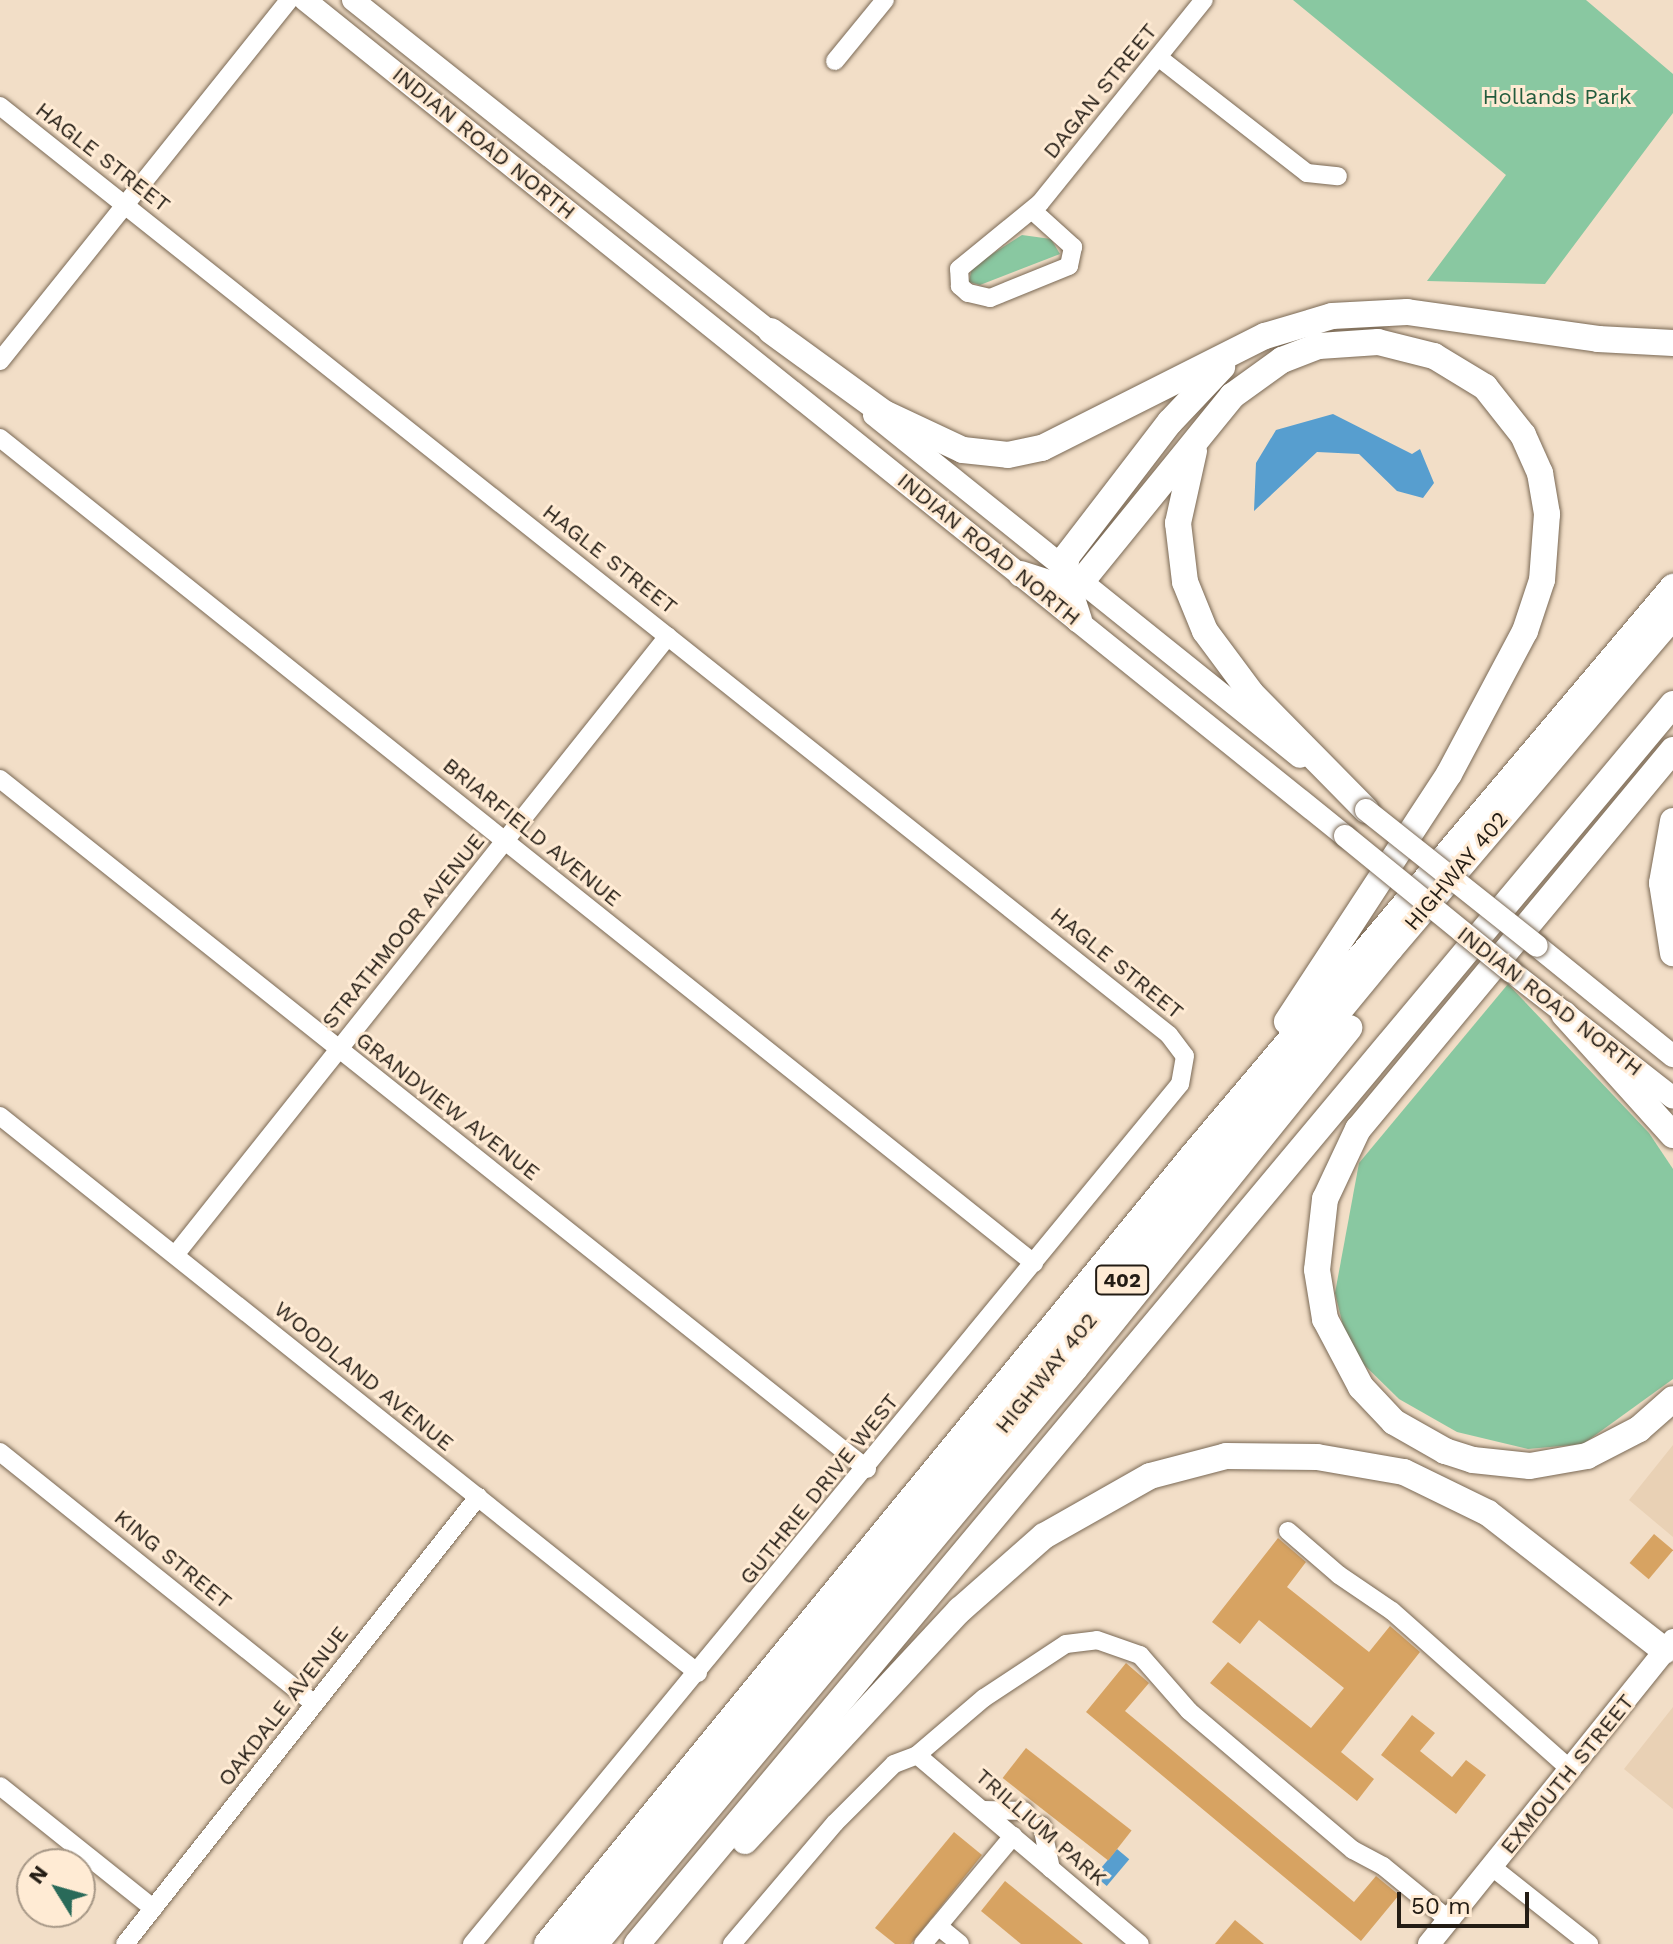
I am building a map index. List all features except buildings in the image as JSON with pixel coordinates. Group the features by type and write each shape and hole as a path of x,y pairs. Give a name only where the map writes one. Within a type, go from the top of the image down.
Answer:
{"highway":[{"path":"771,331 884,413 963,450 1008,455 1042,448 1245,345 1299,322 1407,312 1598,339 1673,343"},
{"path":"1071,578 1219,409 1263,371 1299,352 1357,342 1418,349 1475,380 1513,420 1540,473 1547,534 1542,580 1525,631 1449,774 1321,973 1193,1155"},
{"path":"1079,620 1071,578 1093,518 1170,422 1245,345"},
{"path":"1219,409 1193,453 1181,498 1181,558 1193,606 1223,660 1251,693 1366,810"},
{"path":"1021,574 1071,578"},
{"path":"547,1944 1193,1155 1673,587"},
{"name":"HIGHWAY 402","path":"571,1944 1060,1356 1390,949 1673,616"},
{"path":"595,1944 1065,1380 1405,960 1673,642"},
{"name":"402","path":"637,1944 1673,704"},
{"path":"1673,750 1358,1129 1325,1199 1317,1270 1325,1319 1361,1387 1394,1422 1445,1451 1473,1460 1530,1466 1587,1456 1639,1429 1673,1399"},
{"path":"1673,821 1662,883 1673,953"},
{"path":"1564,1014 1673,1135"},
{"path":"657,1944 790,1790 960,1610 1044,1536 1150,1476 1226,1456 1317,1457 1404,1472 1488,1513 1669,1646"}],"main road":[{"name":"INDIAN ROAD NORTH","path":"305,0 1079,620 1564,1014 1673,1098"},
{"name":"INDIAN ROAD NORTH","path":"353,0 771,331 1071,578 1673,1056"},
{"name":"EXMOUTH STREET","path":"1429,1944 1669,1646"}],"street":[{"path":"0,361 289,0"},
{"path":"835,61 885,0"},
{"name":"DAGAN STREET","path":"1033,211 1073,247 1069,266 990,298 968,293 960,286 959,269 1033,211 1204,0"},
{"path":"1158,57 1307,173 1338,176"},
{"name":"HAGLE STREET","path":"0,106 1169,1035 1185,1056"},
{"name":"BRIARFIELD AVENUE","path":"0,438 1034,1263"},
{"name":"STRATHMOOR AVENUE","path":"175,1255 668,636"},
{"name":"GRANDVIEW AVENUE","path":"0,779 867,1469"},
{"name":"GUTHRIE DRIVE WEST","path":"472,1944 867,1469 1180,1084 1185,1056"},
{"name":"WOODLAND AVENUE","path":"0,1116 698,1673"},
{"name":"KING STREET","path":"0,1452 315,1704"},
{"name":"OAKDALE AVENUE","path":"125,1944 478,1497"},
{"path":"1288,1531 1339,1575 1392,1611 1570,1769"},
{"path":"732,1944 835,1823 912,1756 984,1698 1066,1644 1097,1640 1140,1655 1189,1711 1353,1850 1383,1866 1449,1920"},
{"name":"TRILLIUM PARK","path":"912,1756 984,1810 1140,1944"},
{"path":"0,1786 153,1908"},
{"path":"984,1810 1024,1811"},
{"path":"1042,1826 1051,1869"},
{"path":"923,1944 1013,1836"},
{"path":"1492,1867 1589,1944"},
{"path":"938,1926 960,1944"}],"shaded area":[{"path":"1673,1445 1673,1537 1629,1500"},
{"path":"1673,1707 1673,1809 1624,1769"}],"green space":[{"name":"Hollands Park","path":"1293,0 1586,0 1673,74 1673,113 1545,284 1427,281 1506,175"},
{"path":"1022,235 1051,239 1060,254 980,285 969,282 972,267"},
{"path":"1508,984 1649,1133 1673,1169 1673,1379 1583,1444 1528,1449 1457,1432 1399,1399 1349,1350 1335,1293 1359,1163"}],"water":[{"path":"1333,414 1412,454 1420,449 1434,483 1423,498 1397,491 1359,454 1317,452 1254,511 1256,463 1276,430"},
{"path":"1117,1849 1129,1859 1107,1886 1095,1876"}]}
